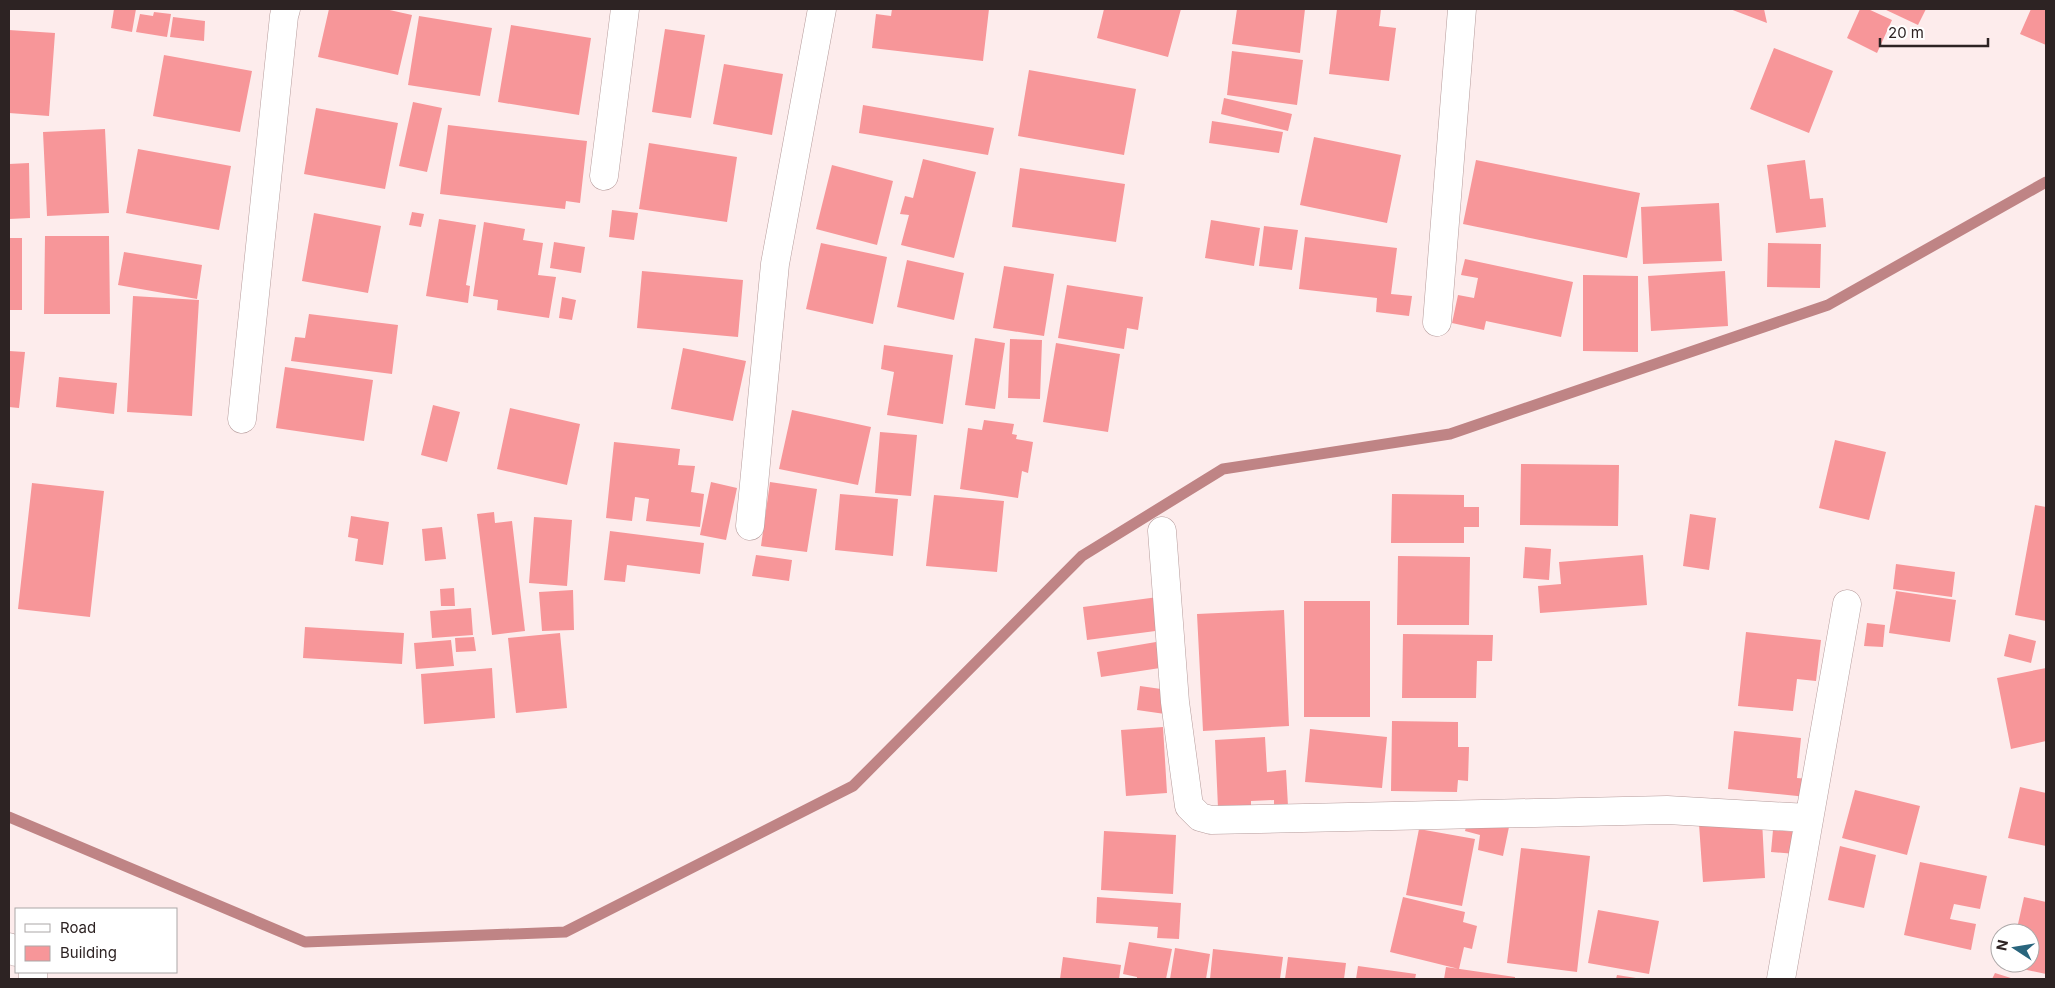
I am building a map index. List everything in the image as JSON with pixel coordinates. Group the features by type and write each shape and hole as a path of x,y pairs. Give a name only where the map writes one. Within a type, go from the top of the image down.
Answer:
{"street":[{"path":"242,419 286,9"},
{"path":"604,176 625,9"},
{"path":"750,526 775,264 822,9"},
{"path":"1437,322 1462,9"},
{"path":"1162,531 1174,702 1189,806 1200,817 1211,820 1667,810 1808,818"},
{"path":"1781,979 1847,604"}],"building":[{"path":"114,9 136,9 132,32 111,28"},
{"path":"329,9 385,9 412,15 398,75 318,57"},
{"path":"892,9 989,9 983,61 872,48 876,14 891,16"},
{"path":"1104,9 1181,9 1168,57 1097,38"},
{"path":"1237,9 1305,9 1300,53 1232,44"},
{"path":"1337,9 1381,9 1379,26 1396,28 1389,81 1329,74"},
{"path":"1730,9 1764,9 1767,23"},
{"path":"1860,9 1868,9 1892,20 1877,53 1847,38"},
{"path":"1884,9 1926,9 1918,25"},
{"path":"2031,9 2046,9 2046,45 2020,34"},
{"path":"154,12 171,14 167,37 136,32 140,14 153,16"},
{"path":"419,16 492,28 480,96 408,85"},
{"path":"173,17 205,21 204,41 170,37"},
{"path":"511,25 591,38 579,115 498,102"},
{"path":"665,29 705,35 691,118 652,112"},
{"path":"9,30 55,33 49,116 9,113"},
{"path":"1774,48 1833,71 1809,133 1750,109"},
{"path":"1232,51 1303,60 1297,105 1227,95"},
{"path":"164,55 252,71 240,132 153,116"},
{"path":"724,64 783,74 772,135 713,124"},
{"path":"1029,70 1136,89 1124,155 1018,136"},
{"path":"1224,98 1292,114 1288,131 1221,114"},
{"path":"413,102 442,108 427,172 399,166"},
{"path":"863,105 994,128 988,155 859,133"},
{"path":"316,108 398,123 385,189 304,174"},
{"path":"1212,121 1283,132 1279,153 1209,143"},
{"path":"448,125 587,141 580,203 566,201 565,209 440,194"},
{"path":"105,129 109,213 47,216 43,132"},
{"path":"1314,137 1401,155 1387,223 1300,205"},
{"path":"649,143 737,157 727,222 639,209"},
{"path":"138,149 231,166 219,230 126,213"},
{"path":"923,159 976,172 954,258 901,245 909,215 900,214 905,196 913,198"},
{"path":"1476,160 1640,193 1627,258 1463,224"},
{"path":"1805,160 1810,199 1823,198 1826,227 1776,233 1767,165"},
{"path":"29,163 30,218 9,219 9,164"},
{"path":"832,165 893,181 877,245 816,229"},
{"path":"1020,168 1125,184 1116,242 1012,227"},
{"path":"1719,203 1722,261 1643,264 1641,207"},
{"path":"612,210 638,213 634,240 609,237"},
{"path":"412,212 424,214 421,227 409,225"},
{"path":"314,213 381,226 368,293 302,281"},
{"path":"439,219 476,225 466,285 470,286 468,303 426,296"},
{"path":"1211,220 1260,228 1254,266 1205,258"},
{"path":"484,222 525,229 523,240 543,243 538,275 556,277 549,318 497,310 498,300 473,296"},
{"path":"1264,226 1298,230 1292,270 1259,266"},
{"path":"45,236 109,236 110,314 44,314"},
{"path":"1305,237 1397,248 1391,294 1412,296 1409,316 1376,312 1377,298 1299,289"},
{"path":"9,238 22,238 22,310 9,310"},
{"path":"554,242 585,247 581,273 550,268"},
{"path":"821,243 887,257 873,324 806,309"},
{"path":"1768,243 1821,244 1820,288 1767,287"},
{"path":"124,252 202,265 197,299 118,285"},
{"path":"1465,259 1573,282 1561,337 1486,321 1484,330 1452,323 1458,295 1474,298 1478,278 1461,275"},
{"path":"907,260 964,273 954,320 897,307"},
{"path":"1004,266 1054,274 1044,336 993,328"},
{"path":"642,271 743,280 738,337 637,328"},
{"path":"1725,271 1728,326 1651,331 1648,276"},
{"path":"1583,275 1638,276 1638,352 1583,351"},
{"path":"1067,285 1143,297 1138,330 1127,328 1124,349 1058,338"},
{"path":"133,296 199,300 192,416 127,412"},
{"path":"562,297 576,300 572,320 559,318"},
{"path":"309,314 398,325 392,374 291,361 295,337 305,338"},
{"path":"975,338 1005,343 995,409 965,405"},
{"path":"1010,339 1042,340 1040,399 1008,398"},
{"path":"1056,343 1120,354 1108,432 1043,422"},
{"path":"884,345 953,355 943,424 887,415 894,372 881,369"},
{"path":"683,348 746,361 733,421 671,409"},
{"path":"9,351 25,352 19,408 9,407"},
{"path":"285,367 373,380 364,441 276,428"},
{"path":"59,377 117,383 114,414 56,407"},
{"path":"433,405 460,412 447,462 421,455"},
{"path":"510,408 580,424 567,485 497,469"},
{"path":"792,410 871,427 858,485 779,469"},
{"path":"984,420 1014,424 1012,434 1017,435 1016,439 1033,442 1028,473 1022,471 1018,498 960,489 968,428 982,430"},
{"path":"880,432 917,435 911,496 875,493"},
{"path":"1835,440 1886,452 1869,520 1819,508"},
{"path":"614,442 680,449 678,465 695,466 691,492 704,494 700,527 646,521 649,499 635,497 632,521 606,518"},
{"path":"1521,464 1619,465 1618,526 1520,525"},
{"path":"711,482 737,488 726,540 700,535"},
{"path":"770,482 817,489 807,552 761,546"},
{"path":"32,483 104,491 90,617 18,609"},
{"path":"840,494 898,499 893,556 835,550"},
{"path":"1392,494 1464,495 1464,507 1479,507 1479,527 1464,527 1464,543 1391,543"},
{"path":"934,495 1004,501 997,572 926,566"},
{"path":"2035,505 2046,507 2046,621 2015,615"},
{"path":"494,512 495,523 512,521 525,631 492,635 477,514"},
{"path":"1690,514 1716,518 1709,570 1683,566"},
{"path":"351,516 389,522 383,565 355,561 358,539 348,537"},
{"path":"534,517 572,520 567,586 529,583"},
{"path":"442,527 446,559 425,561 422,529"},
{"path":"610,531 704,543 700,574 627,565 625,582 604,580"},
{"path":"1525,547 1551,549 1549,580 1523,578"},
{"path":"756,555 792,560 789,581 752,576"},
{"path":"1643,555 1647,605 1540,613 1538,586 1561,584 1559,562"},
{"path":"1398,556 1470,557 1469,625 1397,625"},
{"path":"1896,564 1955,572 1952,597 1893,589"},
{"path":"454,588 455,606 441,606 440,589"},
{"path":"573,590 574,630 542,631 539,592"},
{"path":"1896,591 1956,600 1950,642 1889,633"},
{"path":"1158,597 1163,630 1087,640 1083,607"},
{"path":"1304,601 1370,601 1370,717 1304,717"},
{"path":"471,608 473,635 432,638 430,611"},
{"path":"1284,610 1289,726 1203,731 1197,614"},
{"path":"1867,623 1885,625 1883,647 1864,646"},
{"path":"305,627 404,633 402,664 303,658"},
{"path":"1746,632 1821,640 1816,681 1797,679 1793,711 1738,706"},
{"path":"560,633 567,708 516,713 508,638"},
{"path":"1403,634 1493,635 1492,661 1477,661 1476,698 1402,698"},
{"path":"2009,634 2036,641 2031,663 2004,656"},
{"path":"474,637 476,651 456,652 455,638"},
{"path":"451,640 454,666 416,669 414,643"},
{"path":"1156,642 1160,668 1101,677 1097,652"},
{"path":"492,668 495,718 424,724 421,674"},
{"path":"2046,668 2046,741 2011,749 1997,678"},
{"path":"1140,686 1168,690 1165,714 1137,710"},
{"path":"1392,721 1458,722 1458,747 1469,747 1468,781 1458,780 1457,792 1391,791"},
{"path":"1163,727 1167,793 1126,796 1121,730"},
{"path":"1310,729 1387,737 1382,788 1305,782"},
{"path":"1734,731 1801,738 1797,778 1809,779 1807,797 1728,789"},
{"path":"1265,737 1267,772 1286,770 1288,806 1274,807 1274,800 1251,801 1251,807 1218,808 1215,740"},
{"path":"2020,787 2046,793 2046,846 2008,838"},
{"path":"1855,790 1920,806 1907,855 1842,838"},
{"path":"1468,819 1509,827 1503,856 1478,850 1480,835 1465,831"},
{"path":"1762,820 1765,878 1703,882 1699,824"},
{"path":"1419,829 1475,839 1462,906 1406,895"},
{"path":"1773,830 1798,832 1796,854 1771,852"},
{"path":"1104,831 1176,835 1173,894 1101,890"},
{"path":"1840,846 1876,855 1864,908 1828,900"},
{"path":"1521,848 1590,856 1577,972 1507,963"},
{"path":"1920,862 1987,876 1980,909 1954,904 1950,919 1976,924 1971,950 1904,935"},
{"path":"1097,897 1181,903 1179,939 1157,938 1158,927 1096,923"},
{"path":"1403,897 1465,912 1463,922 1477,926 1472,949 1464,947 1459,969 1390,952"},
{"path":"2024,897 2046,902 2046,974 2040,973 2040,923 2018,923"},
{"path":"1598,910 1659,921 1649,974 1588,963"},
{"path":"1129,942 1172,949 1166,979 1137,979 1137,977 1123,974"},
{"path":"1175,948 1210,954 1206,979 1170,979"},
{"path":"1213,949 1283,957 1280,979 1210,979"},
{"path":"1063,957 1121,965 1119,979 1060,979"},
{"path":"1288,957 1346,963 1344,979 1285,979"},
{"path":"1358,966 1416,974 1415,979 1356,979"},
{"path":"1446,967 1515,977 1515,979 1444,979"},
{"path":"1995,973 2014,979 1992,979"},
{"path":"1617,975 1636,978 1636,979 1616,979"}],"waterway":[{"path":"9,817 305,942 565,932 853,786 1082,556 1223,469 1450,434 1828,305 2046,182"}]}
